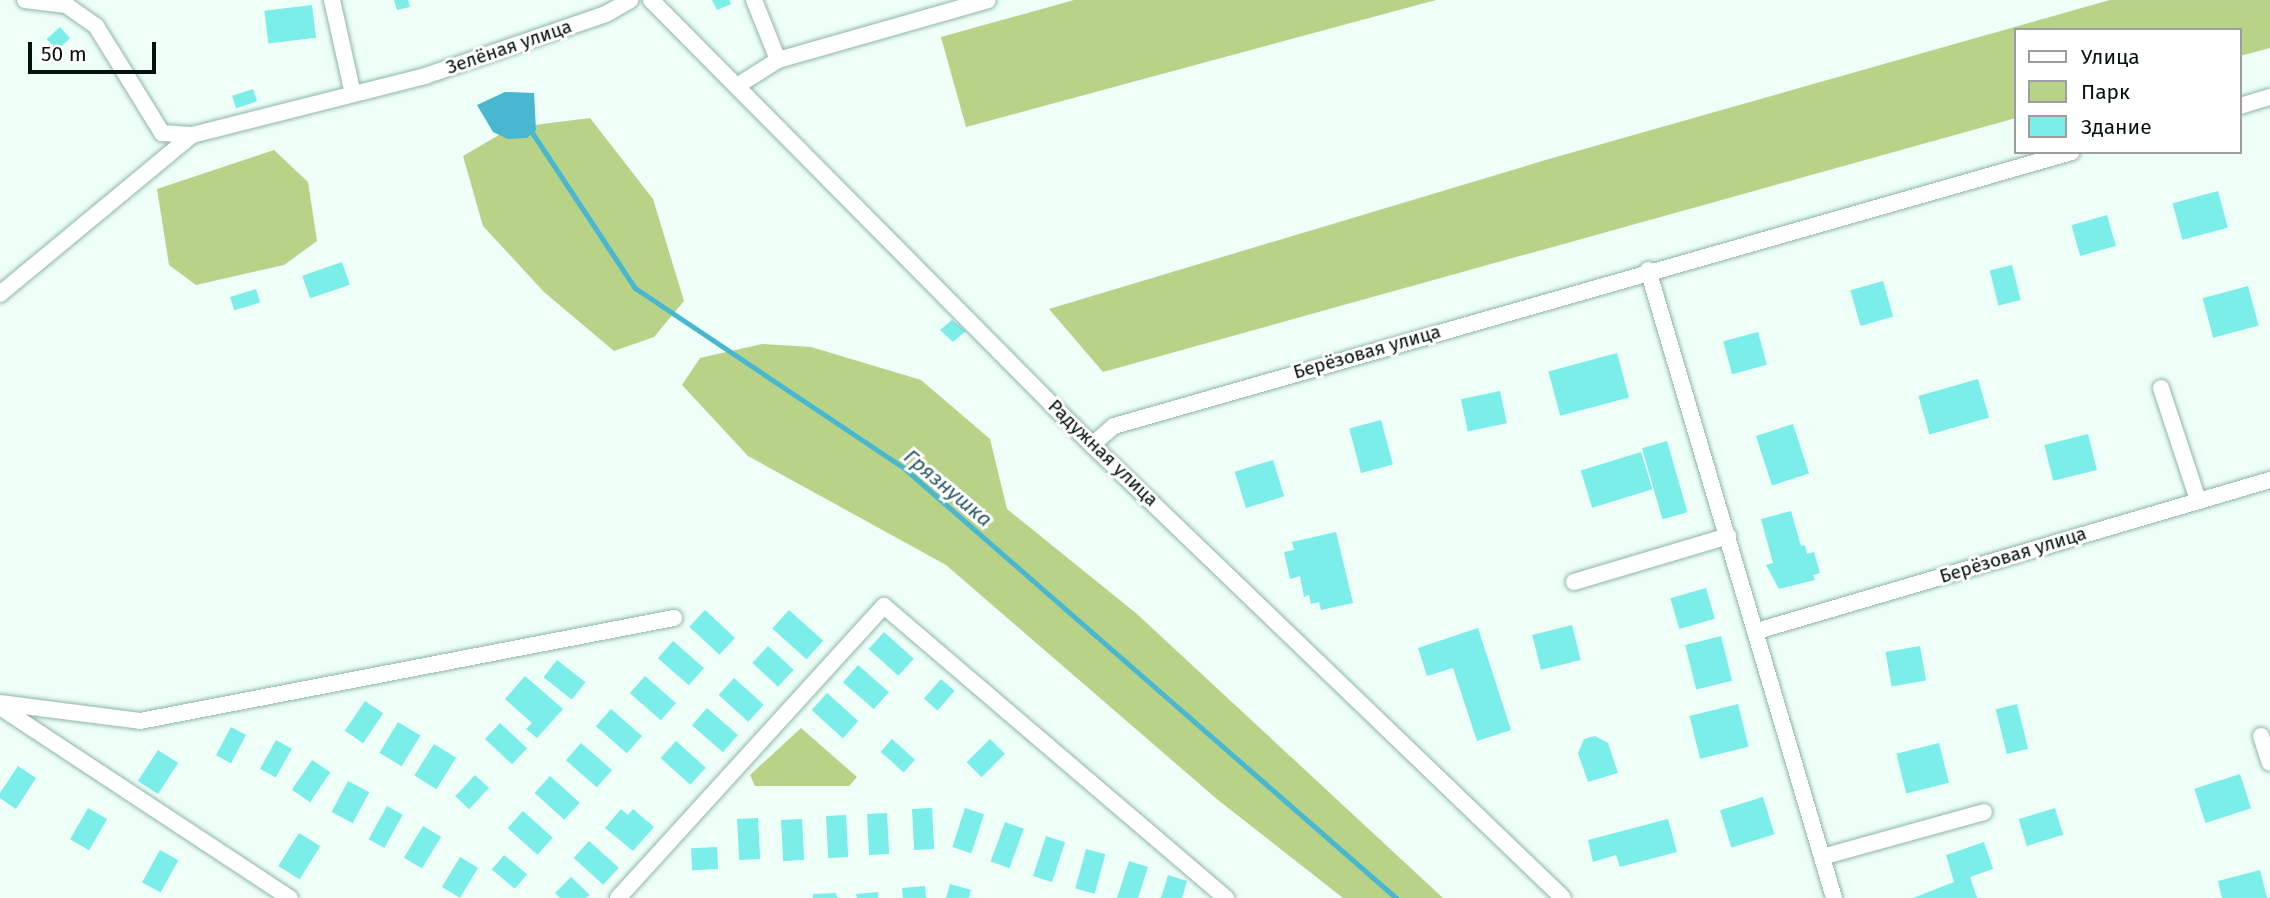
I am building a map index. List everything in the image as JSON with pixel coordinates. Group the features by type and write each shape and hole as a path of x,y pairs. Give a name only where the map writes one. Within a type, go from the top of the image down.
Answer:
{"street":[{"path":"25,0 66,5 96,26 162,133 192,135"},
{"path":"332,0 353,94"},
{"name":"Зелёная улица","path":"192,135 425,76 606,13 630,0"},
{"name":"Радужная улица","path":"651,0 1092,445 1563,898"},
{"path":"754,0 778,60"},
{"path":"737,86 778,60 988,0"},
{"path":"2242,105 2270,97"},
{"path":"0,295 192,135"},
{"name":"Берёзовая улица","path":"1092,445 1114,426 1647,271 2065,154"},
{"path":"1647,271 1757,631 1834,898"},
{"path":"2161,388 2198,500"},
{"name":"Берёзовая улица","path":"1757,631 2270,480"},
{"path":"1574,582 1728,536"},
{"path":"618,898 884,606 1226,898"},
{"path":"0,705 140,720 674,618"},
{"path":"0,705 290,898"},
{"path":"2261,736 2270,763"},
{"path":"1822,857 1984,812"}],"green space":[{"path":"1074,0 1436,0 966,127 941,37"},
{"path":"2110,0 2270,0 2270,48 2242,55 2242,28 2014,28 2014,119 1103,372 1049,309 1549,159"},
{"path":"590,118 653,199 684,301 654,337 614,351 544,292 483,226 463,156 511,128"},
{"path":"274,150 308,182 317,241 284,265 196,285 169,265 157,189"},
{"path":"762,344 811,347 921,380 990,439 1007,509 1137,614 1443,898 1343,898 1218,800 946,565 748,456 682,385 700,358"},
{"path":"801,728 857,777 849,786 755,786 750,775"}],"water":[{"path":"505,92 534,93 536,130 527,138 508,139 493,132 477,105"}],"building":[{"path":"394,0 408,0 410,7 397,10"},
{"path":"712,0 729,0 731,4 717,10"},
{"path":"312,5 316,38 268,44 264,11"},
{"path":"60,27 70,38 57,50 47,39"},
{"path":"253,89 257,101 236,108 232,96"},
{"path":"2218,191 2228,228 2182,240 2173,203"},
{"path":"2107,215 2116,246 2080,256 2071,225"},
{"path":"342,262 350,285 310,298 302,276"},
{"path":"2012,265 2021,300 1998,305 1990,271"},
{"path":"1883,281 1893,317 1861,326 1850,290"},
{"path":"2248,286 2259,326 2213,338 2203,298"},
{"path":"256,289 260,302 234,310 230,297"},
{"path":"952,320 966,331 953,342 940,330"},
{"path":"1758,332 1767,365 1732,374 1723,341"},
{"path":"1617,353 1629,397 1560,416 1548,371"},
{"path":"1978,379 1989,417 1929,435 1918,396"},
{"path":"1500,391 1507,423 1468,432 1461,399"},
{"path":"1381,420 1393,464 1361,473 1349,429"},
{"path":"1793,424 1809,473 1772,486 1756,436"},
{"path":"2088,434 2097,470 2053,481 2044,445"},
{"path":"1667,441 1687,512 1662,519 1642,448"},
{"path":"1641,452 1652,489 1592,508 1581,470"},
{"path":"1273,460 1284,496 1246,508 1235,472"},
{"path":"1791,511 1801,546 1805,545 1807,554 1814,552 1820,573 1813,575 1815,580 1779,589 1766,565 1773,563 1761,519"},
{"path":"1336,532 1353,603 1321,610 1319,602 1311,604 1309,595 1304,597 1300,576 1290,579 1284,552 1294,550 1292,542"},
{"path":"1706,588 1715,619 1679,629 1670,598"},
{"path":"705,610 735,638 719,655 689,627"},
{"path":"789,610 823,641 806,659 772,629"},
{"path":"1572,625 1581,660 1541,670 1532,635"},
{"path":"1478,628 1511,730 1477,741 1453,668 1427,676 1418,648"},
{"path":"884,632 914,659 898,676 869,649"},
{"path":"1721,636 1732,681 1696,690 1685,645"},
{"path":"673,641 704,668 689,685 658,658"},
{"path":"768,646 794,670 778,687 752,663"},
{"path":"1920,646 1926,680 1892,687 1886,652"},
{"path":"557,660 585,682 572,700 543,677"},
{"path":"858,665 889,692 874,709 843,682"},
{"path":"525,676 563,709 537,738 526,729 532,723 505,699"},
{"path":"645,676 676,703 661,720 630,693"},
{"path":"734,678 764,705 748,722 719,695"},
{"path":"941,679 955,691 938,710 924,699"},
{"path":"827,693 858,721 843,738 812,710"},
{"path":"365,701 383,713 363,743 345,731"},
{"path":"1738,704 1749,747 1700,759 1689,716"},
{"path":"2017,704 2028,749 2007,754 1996,709"},
{"path":"707,708 738,735 723,752 692,725"},
{"path":"611,709 642,736 627,753 596,726"},
{"path":"398,722 420,735 402,766 379,753"},
{"path":"500,723 527,748 512,764 485,739"},
{"path":"231,727 246,735 231,763 216,755"},
{"path":"1595,736 1608,743 1618,773 1588,782 1578,753 1584,739"},
{"path":"892,739 915,760 904,772 881,752"},
{"path":"990,739 1005,754 982,777 967,762"},
{"path":"276,740 292,749 276,778 260,769"},
{"path":"676,741 706,768 690,785 661,758"},
{"path":"581,743 612,770 597,787 566,760"},
{"path":"1939,743 1949,783 1906,793 1896,754"},
{"path":"434,744 456,758 436,789 414,775"},
{"path":"158,750 178,763 158,794 138,781"},
{"path":"312,760 330,772 310,802 292,790"},
{"path":"18,766 36,778 16,809 0,798 0,793"},
{"path":"2240,774 2251,808 2205,823 2194,789"},
{"path":"475,775 489,788 469,809 455,796"},
{"path":"550,776 580,803 564,820 535,793"},
{"path":"348,781 369,792 353,823 332,812"},
{"path":"1763,797 1774,834 1731,847 1720,810"},
{"path":"387,806 403,815 384,848 369,839"},
{"path":"88,808 107,819 89,850 70,839"},
{"path":"932,808 934,849 914,850 912,809"},
{"path":"965,808 984,814 971,853 952,847"},
{"path":"2055,808 2063,835 2027,846 2019,819"},
{"path":"621,809 628,815 633,809 654,827 633,851 605,828"},
{"path":"523,811 553,838 537,855 508,828"},
{"path":"887,813 889,854 869,855 867,814"},
{"path":"846,815 848,857 828,858 826,816"},
{"path":"758,818 760,859 739,860 737,819"},
{"path":"802,819 804,860 783,861 781,820"},
{"path":"1668,819 1677,852 1620,867 1616,855 1593,862 1588,840"},
{"path":"1005,822 1024,829 1009,868 991,861"},
{"path":"423,826 441,837 422,869 404,858"},
{"path":"299,833 320,846 300,879 278,866"},
{"path":"1046,836 1065,842 1052,882 1033,876"},
{"path":"589,841 619,868 603,885 574,858"},
{"path":"1984,842 1993,869 1970,877 1977,898 1913,898 1954,882 1946,855"},
{"path":"717,847 718,869 692,870 691,848"},
{"path":"1086,849 1105,854 1095,894 1075,889"},
{"path":"160,850 178,860 160,893 142,882"},
{"path":"504,855 527,874 515,889 492,870"},
{"path":"460,857 478,868 460,898 442,887"},
{"path":"1129,861 1148,867 1138,898 1117,898"},
{"path":"2260,870 2267,898 2222,898 2218,881"},
{"path":"1168,875 1187,881 1182,898 1161,898"},
{"path":"571,877 590,895 586,898 560,898 555,893"},
{"path":"950,884 971,890 969,898 946,898"},
{"path":"925,886 926,898 903,898 902,888"},
{"path":"878,892 878,898 857,898 856,894"},
{"path":"836,893 837,898 813,898 813,894"}],"waterway":[{"name":"Грязнушка","path":"529,128 635,288 905,469 1396,898"}]}
